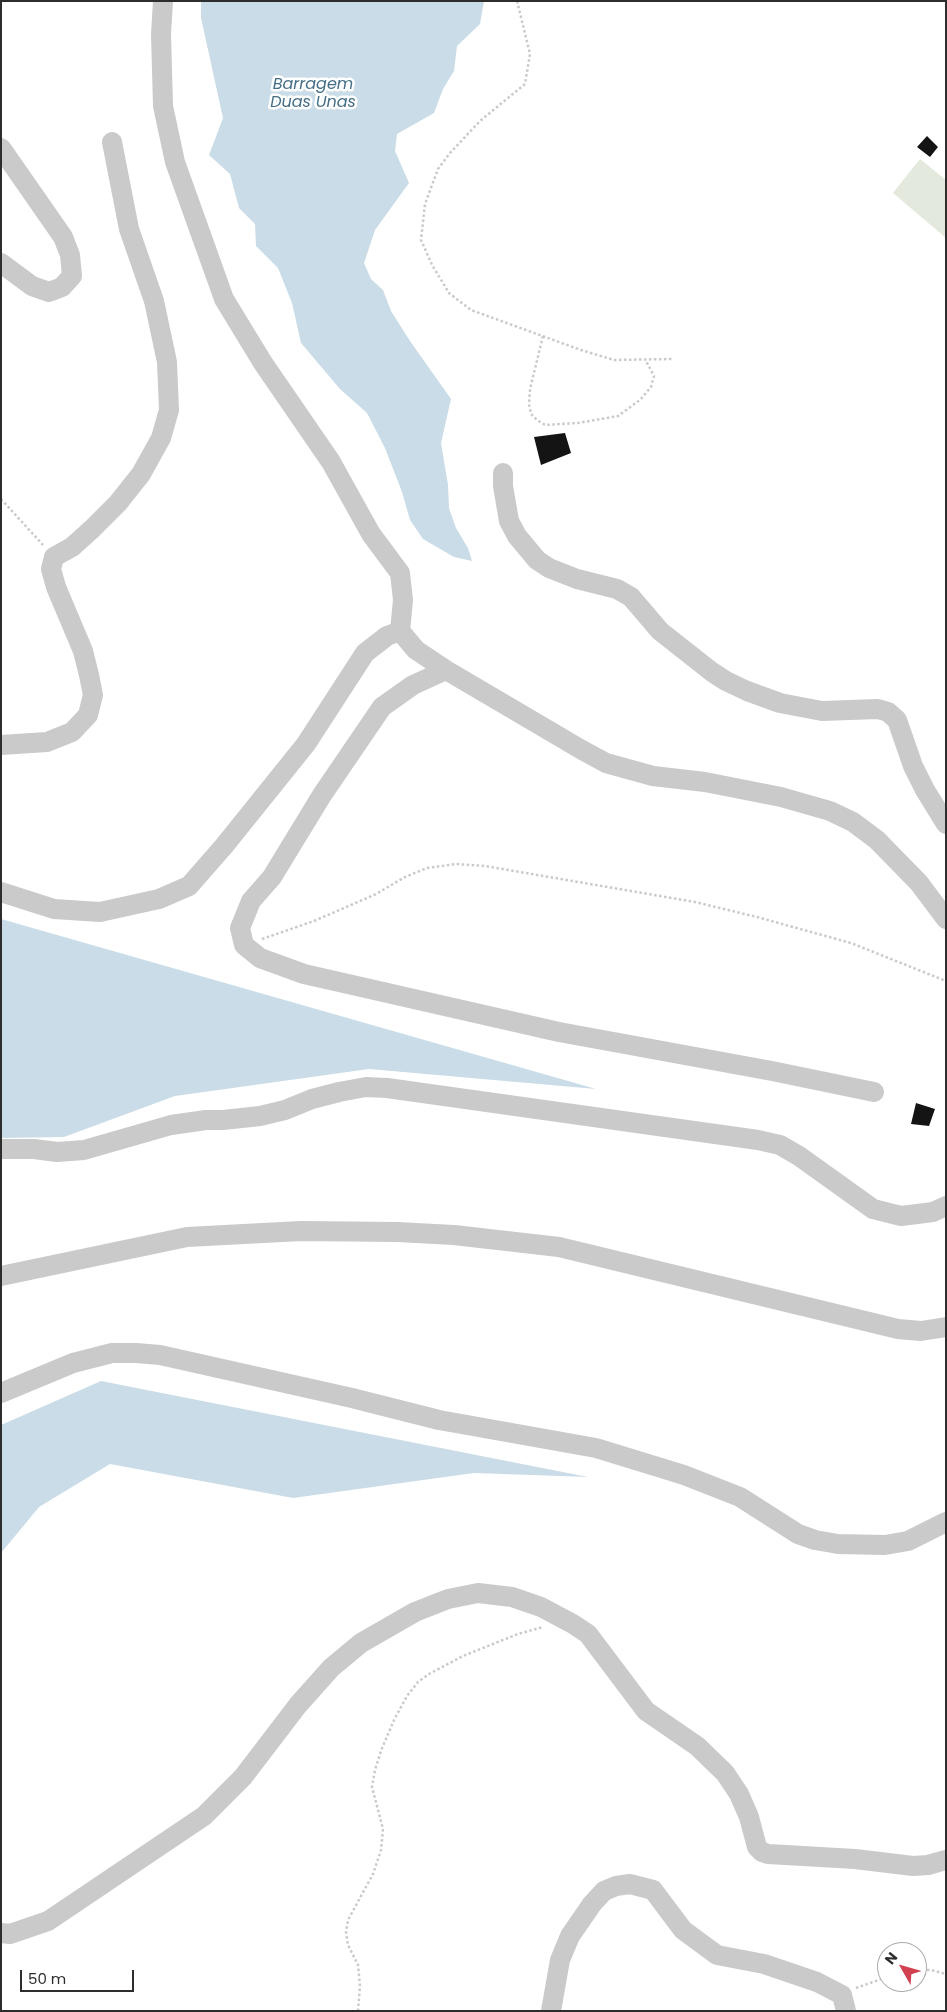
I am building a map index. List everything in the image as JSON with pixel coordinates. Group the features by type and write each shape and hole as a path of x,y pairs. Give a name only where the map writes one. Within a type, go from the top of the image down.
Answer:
{"street":[{"path":"163,1 163,106 175,162 224,299 263,363 331,462 371,534 400,574 403,600 400,631 416,650 446,670 606,763 653,776 705,782 781,797 830,811 853,822 877,840 919,882 946,919"},
{"path":"1,746 46,742 72,732 88,715 93,695 89,675 83,651 56,587 51,569 54,557 72,547 118,504 141,474 161,438 168,410 167,362 156,310 129,229 112,142"},
{"path":"1,148 63,237 70,254 72,276 62,287 48,292 32,286 1,263"},
{"path":"503,473 509,520 522,543 536,560 549,568 577,579 617,589 630,597 660,631 726,681 780,703 822,711 878,709 888,712 897,720 913,766 946,824"},
{"path":"1,892 54,909 100,912 160,899 188,886 224,846 306,744 365,653 387,636 400,631"},
{"path":"446,670 413,685 382,708 322,795 272,877 251,902 240,928 244,945 260,958 314,976 559,1032 772,1071 874,1092"},
{"path":"1,1149 34,1149 57,1152 84,1150 171,1125 260,1116 285,1110 312,1099 339,1092 366,1087 387,1088 758,1140 780,1145 799,1156 873,1209 901,1216 932,1212 946,1206"},
{"path":"1,1276 187,1238 301,1231 397,1232 454,1235 559,1247 898,1328 921,1331 946,1327"},
{"path":"1,1393 73,1363 112,1353 160,1356 352,1398 439,1420 596,1448 684,1474 732,1494 798,1534 815,1540 838,1544 885,1545 908,1541 946,1522"},
{"path":"1,1933 10,1934 48,1921 204,1816 244,1777 298,1705 331,1668 361,1643 415,1612 448,1599 478,1593 512,1597 541,1606 588,1634 646,1711 697,1746 725,1772 739,1794 749,1817 758,1847 762,1852 768,1854 855,1859 913,1866 928,1865 946,1860"},
{"path":"551,2011 560,1960 570,1936 592,1904 604,1891 616,1886 630,1884 653,1890 683,1930 717,1955 788,1971 817,1982 844,2003"}],"path":[{"path":"516,1 530,54 525,84 480,121 450,153 438,169 425,204 421,240 432,265 449,293 471,310 614,360 673,360"},
{"path":"543,336 530,389 529,404 530,414 545,425 578,423 618,416 629,410 651,387 654,376 646,361"},
{"path":"1,499 54,557"},
{"path":"244,945 314,921 376,894 404,877 427,868 456,864 485,866 694,902 757,917 851,943 946,982"},
{"path":"358,2011 360,1986 358,1965 348,1945 346,1932 348,1920 373,1874 380,1850 383,1829 372,1787 375,1770 382,1748 407,1696 424,1678 463,1656 518,1634 554,1624 573,1624"},
{"path":"927,1970 946,1974"},
{"path":"844,2003 863,1984 877,1979"}],"shaded area":[{"path":"920,159 946,180 946,238 893,193"}],"water":[{"name":"Barragem Duas Unas","path":"201,1 484,1 480,24 457,46 454,71 443,89 434,113 397,134 395,151 409,183 375,230 364,263 371,279 383,290 391,311 410,341 451,399 441,443 448,485 449,508 456,528 468,548 472,561 454,557 423,539 410,520 402,492 385,448 367,413 340,389 301,343 292,303 278,268 256,246 255,224 239,208 230,174 209,155 223,118 201,18"},
{"path":"1,919 596,1089 369,1069 175,1096 64,1137 1,1138"},
{"path":"101,1381 588,1477 474,1473 293,1498 110,1464 39,1507 1,1553 1,1425"}],"building":[{"path":"927,136 938,147 930,157 917,147"},
{"path":"565,433 571,453 541,465 534,437"},
{"path":"916,1103 935,1109 929,1126 911,1124"}]}
